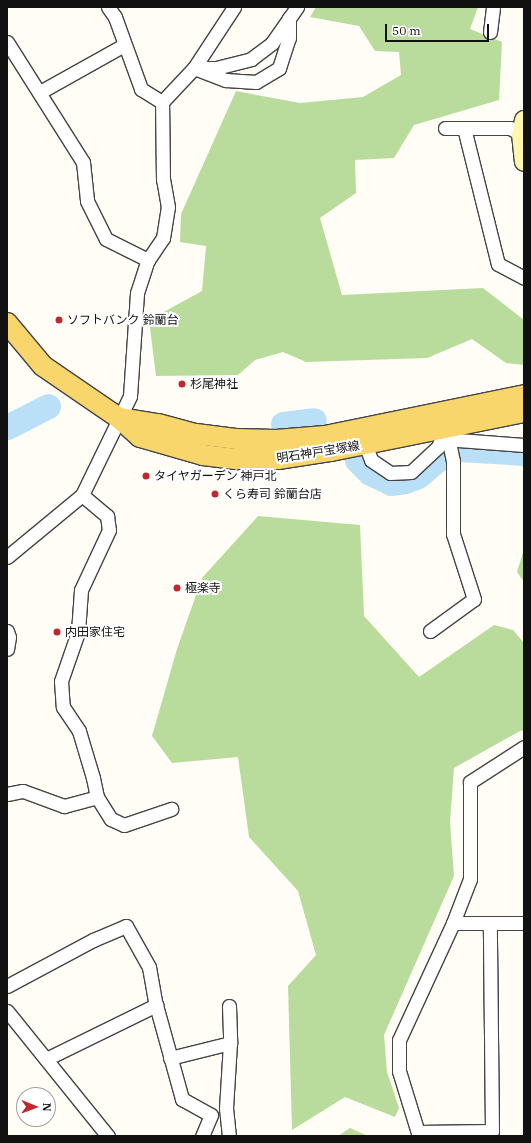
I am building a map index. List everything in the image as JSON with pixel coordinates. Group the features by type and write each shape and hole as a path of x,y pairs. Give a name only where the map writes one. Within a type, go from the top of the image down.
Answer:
{"main road":[{"name":"明石神戸宝塚線","path":"7,323 43,366 119,418 140,437 203,455 238,459 278,459 365,444 524,412"},
{"name":"明石神戸宝塚線","path":"119,418 158,424 210,436 236,439 276,440 325,436 524,395"}],"street":[{"path":"108,7 115,17 141,89 162,102"},
{"path":"7,557 82,495 130,396 137,293 148,260 164,238 168,207 163,180 162,102 194,68 234,7"},
{"path":"194,68 216,68 251,59 272,43 297,7"},
{"path":"490,32 493,7"},
{"path":"194,68 226,80 256,82 279,68 289,38 289,18"},
{"path":"7,42 84,162 87,201 106,239 148,260"},
{"path":"40,92 124,45"},
{"path":"445,128 523,127 524,162"},
{"path":"464,128 498,264 524,278"},
{"path":"365,444 371,460 390,473 411,472 438,447 446,427"},
{"path":"446,427 458,440 524,445"},
{"path":"430,631 474,599 453,534 453,461 446,427"},
{"path":"82,495 107,516 109,530 81,590 78,632 61,681 63,707 79,731 97,797 111,819 124,825 171,809"},
{"path":"7,631 9,637 7,649"},
{"path":"490,923 492,1131 418,1134 399,1071 399,1040 452,923 470,879 470,782 524,747"},
{"path":"7,794 23,791 64,806 97,797"},
{"path":"452,923 524,923"},
{"path":"7,986 93,940 126,926 149,967 156,1006 182,1099 211,1115 202,1136"},
{"path":"46,1059 156,1006"},
{"path":"229,1006 230,1043 226,1108 229,1136"},
{"path":"7,1011 108,1136"},
{"path":"170,1058 230,1043"}],"green space":[{"path":"316,7 478,7 470,29 502,42 499,100 414,125 394,158 355,160 356,193 320,218 342,295 483,288 524,320 524,365 506,363 472,339 427,358 306,362 283,352 255,360 238,375 156,376 149,320 202,291 206,246 180,242 181,214 236,91 300,103 363,97 401,75 399,52 375,51 359,26 310,17"},
{"path":"258,516 360,525 364,616 419,677 494,625 513,630 524,643 524,730 454,768 450,822 454,876 384,1035 387,1072 399,1108 395,1117 345,1097 292,1130 288,986 316,955 298,891 249,837 238,757 172,763 152,736 177,649 202,578"},
{"path":"524,549 524,582 517,572"},
{"path":"350,1128 368,1136 338,1136"}],"waterway":[{"path":"7,427 48,406"},
{"path":"283,424 314,420"},
{"path":"357,460 370,473 391,483 405,481 418,476 443,455 459,449 524,453"}],"place":[{"name":"ソフトバンク 鈴蘭台","path":"59,320"},
{"name":"杉尾神社","path":"182,384"},
{"name":"タイヤガーデン 神戸北","path":"146,476"},
{"name":"くら寿司 鈴蘭台店","path":"215,494"},
{"name":"極楽寺","path":"177,588"},
{"name":"内田家住宅","path":"57,632"}]}
